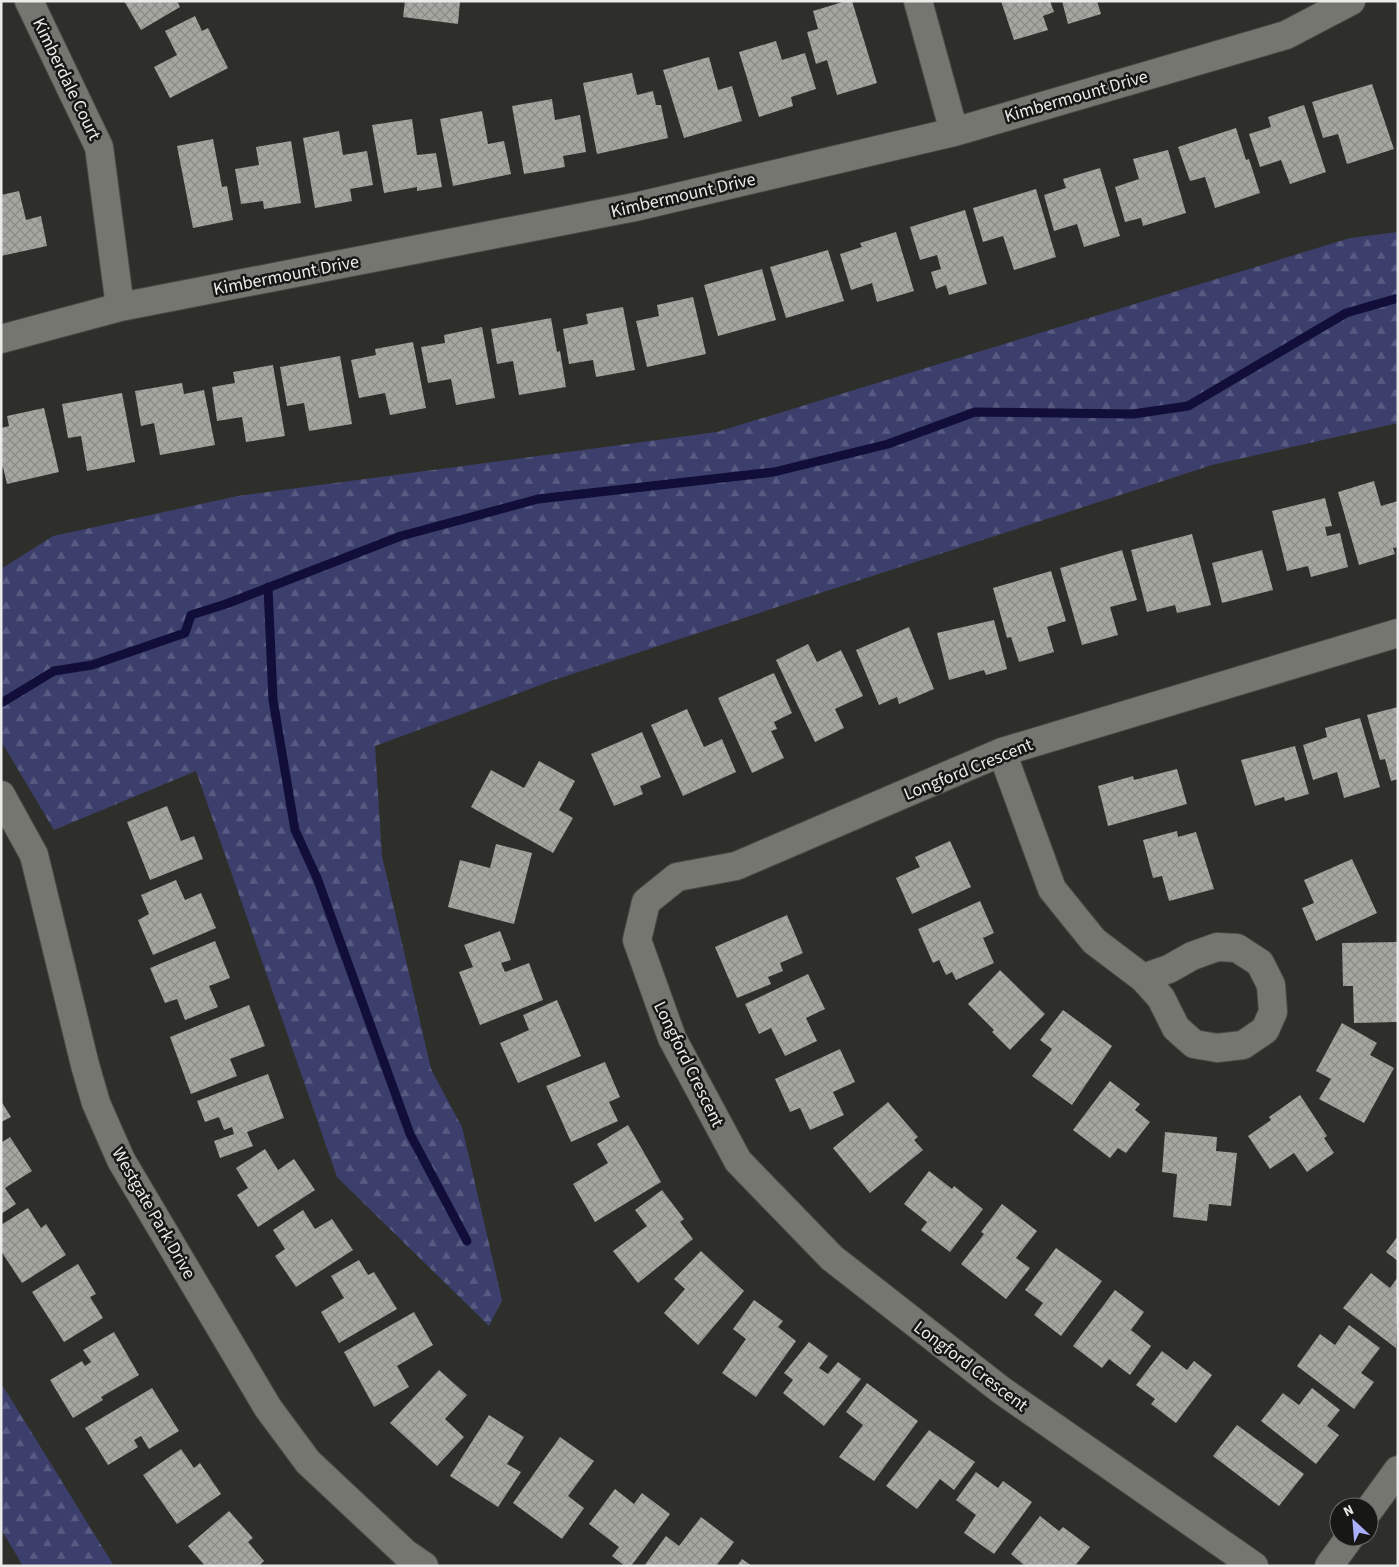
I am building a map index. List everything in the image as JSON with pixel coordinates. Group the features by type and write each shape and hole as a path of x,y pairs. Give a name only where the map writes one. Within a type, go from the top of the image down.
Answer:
{"street":[{"name":"Kimberdale Court","path":"29,1 99,147 120,307"},
{"path":"918,1 954,132"},
{"name":"Kimbermount Drive","path":"1,339 120,307 635,208 954,132 1286,35 1351,1"},
{"name":"Longford Crescent","path":"1254,1566 1001,1390 832,1258 738,1161 672,1038 637,940 646,902 677,877 736,866 1002,752 1398,633"},
{"path":"1002,752 1052,889 1094,941 1143,978 1161,998 1176,1028 1194,1044 1217,1048 1243,1045 1265,1030 1274,1012 1271,985 1260,963 1237,948 1217,946 1192,956 1169,969 1143,978"},
{"name":"Westgate Park Drive","path":"1,795 34,856 96,1103 122,1160 268,1408 308,1462 404,1553 424,1566"},
{"path":"1378,1497 1398,1470"},
{"path":"1329,1566 1343,1547"}],"green space":[{"path":"1398,232 1398,423 1212,465 554,680 375,746 382,856 431,1069 462,1127 502,1300 489,1326 337,1177 196,771 54,830 1,741 1,569 53,536 238,496 717,432 1350,238"},
{"path":"1,1383 114,1566 23,1566 1,1529"}],"building":[{"path":"124,1 177,1 180,7 141,30"},
{"path":"405,1 460,1 458,24 403,17"},
{"path":"852,1 877,83 837,95 827,60 816,64 807,32 818,29 813,11"},
{"path":"1001,1 1050,1 1054,12 1043,16 1048,30 1014,40"},
{"path":"1062,1 1097,1 1101,14 1068,24"},
{"path":"195,16 202,31 208,28 228,68 170,98 154,67 177,55 165,31"},
{"path":"776,41 782,60 805,53 816,89 791,97 793,106 759,117 739,52"},
{"path":"709,57 718,90 732,86 742,121 684,138 663,70"},
{"path":"632,73 637,95 653,91 656,105 661,105 668,138 597,154 583,83"},
{"path":"1372,84 1394,149 1347,164 1338,134 1323,138 1312,102"},
{"path":"552,99 555,120 580,115 586,152 563,156 565,167 524,174 512,106"},
{"path":"1304,105 1326,172 1290,184 1281,160 1260,167 1249,134 1271,127 1268,117"},
{"path":"482,111 488,144 504,141 511,174 453,186 440,119"},
{"path":"412,119 417,155 436,153 442,187 417,191 417,187 384,193 372,125"},
{"path":"1236,128 1246,160 1249,159 1260,193 1215,208 1205,177 1190,181 1178,147"},
{"path":"339,131 343,155 367,151 373,185 350,189 352,201 315,208 303,138"},
{"path":"213,139 222,187 227,186 233,220 193,228 177,146"},
{"path":"291,141 301,203 264,209 263,201 241,204 235,169 259,165 256,147"},
{"path":"1168,150 1186,213 1143,226 1141,218 1125,222 1115,187 1139,179 1133,159"},
{"path":"1100,168 1120,236 1084,247 1077,224 1054,231 1044,195 1066,188 1063,179"},
{"path":"1036,189 1056,257 1014,270 1003,236 983,242 973,208"},
{"path":"19,191 26,220 41,216 47,246 1,256 1,195"},
{"path":"965,210 987,284 949,295 946,285 936,289 931,272 941,269 937,255 920,260 910,227"},
{"path":"896,232 914,291 877,302 872,283 851,290 840,254 862,247 860,243"},
{"path":"828,250 844,301 786,318 770,267"},
{"path":"762,269 776,320 718,336 704,285"},
{"path":"693,297 706,354 647,367 636,321 659,316 657,305"},
{"path":"623,307 635,370 596,377 593,360 569,364 563,329 588,324 586,314"},
{"path":"551,318 557,352 560,351 566,387 519,395 513,361 497,364 491,329"},
{"path":"482,327 495,398 456,405 451,379 428,383 421,347 445,343 444,335"},
{"path":"413,342 426,408 390,415 385,393 359,398 351,360 376,355 375,349"},
{"path":"340,356 352,424 309,431 304,403 287,406 280,367"},
{"path":"273,365 285,436 246,442 242,417 217,421 212,387 235,383 233,372"},
{"path":"182,383 184,394 204,390 215,445 160,455 154,423 141,426 135,391"},
{"path":"122,393 135,462 87,471 81,436 68,438 62,404"},
{"path":"44,408 59,472 7,484 3,467 1,467 1,428 9,426 7,416"},
{"path":"1374,481 1381,506 1398,501 1398,547 1393,548 1395,554 1359,565 1338,492"},
{"path":"1325,498 1332,526 1325,527 1327,536 1340,533 1348,567 1311,577 1308,566 1287,571 1272,511"},
{"path":"1192,534 1211,605 1177,613 1175,605 1147,612 1131,550"},
{"path":"1122,550 1137,600 1110,607 1118,635 1082,645 1060,568"},
{"path":"1262,550 1273,590 1222,603 1212,563"},
{"path":"1051,571 1066,621 1047,627 1054,652 1019,662 1011,637 1007,638 993,588"},
{"path":"994,620 1007,669 986,675 984,670 949,680 937,633"},
{"path":"909,627 934,689 899,704 897,697 879,705 856,650"},
{"path":"808,644 817,662 841,650 863,696 835,709 844,728 815,742 776,660"},
{"path":"774,673 792,713 774,722 777,729 771,731 784,758 752,773 718,698"},
{"path":"1398,707 1398,779 1391,781 1385,759 1380,760 1367,715"},
{"path":"687,709 704,747 722,739 736,772 683,796 651,725"},
{"path":"1360,718 1380,787 1344,798 1337,772 1313,780 1303,745 1327,737 1325,728"},
{"path":"642,732 661,777 640,786 643,794 614,806 591,754"},
{"path":"1295,746 1309,794 1285,801 1284,797 1255,806 1241,760"},
{"path":"539,761 575,781 559,810 573,818 553,853 471,807 491,770 524,788"},
{"path":"1177,769 1187,804 1108,826 1098,786 1133,776 1134,780"},
{"path":"167,806 181,841 194,836 203,859 150,880 127,822"},
{"path":"1177,831 1178,837 1196,832 1214,889 1169,901 1162,876 1153,878 1143,840"},
{"path":"950,841 971,887 912,914 896,878 920,867 915,857"},
{"path":"496,844 532,853 514,924 448,907 460,860 490,868"},
{"path":"1352,859 1377,913 1316,941 1302,908 1314,903 1304,880"},
{"path":"176,880 185,900 201,893 216,928 153,955 138,920 149,914 141,895"},
{"path":"980,901 994,933 983,938 994,963 956,980 952,972 946,975 939,960 933,963 918,929"},
{"path":"787,915 803,953 780,963 783,971 768,977 771,984 737,998 715,947"},
{"path":"500,931 511,960 501,963 505,972 529,963 543,1000 480,1025 459,972 473,967 464,945"},
{"path":"215,941 230,978 209,986 218,1007 185,1020 177,999 165,1003 150,968"},
{"path":"1398,942 1397,1022 1354,1023 1353,986 1343,986 1342,943"},
{"path":"1000,970 1045,1014 1010,1050 992,1032 994,1030 968,1004"},
{"path":"808,974 825,1009 806,1018 817,1041 785,1056 771,1028 759,1034 745,1004"},
{"path":"557,1000 581,1056 518,1083 500,1043 529,1030 523,1015"},
{"path":"249,1005 265,1046 230,1059 237,1076 191,1094 170,1037"},
{"path":"1063,1010 1112,1046 1072,1105 1032,1076 1052,1049 1040,1040"},
{"path":"1342,1023 1377,1043 1370,1055 1394,1068 1364,1123 1319,1099 1331,1079 1316,1071"},
{"path":"840,1049 855,1082 833,1092 844,1115 810,1130 800,1108 790,1112 775,1079"},
{"path":"605,1062 620,1097 609,1102 618,1121 571,1142 546,1086"},
{"path":"268,1074 284,1118 247,1132 253,1146 220,1158 214,1141 234,1134 232,1127 224,1130 219,1117 205,1122 197,1101"},
{"path":"1110,1081 1140,1104 1135,1110 1150,1122 1126,1153 1118,1148 1110,1158 1073,1130"},
{"path":"1300,1095 1327,1136 1324,1138 1334,1153 1307,1172 1294,1153 1270,1169 1248,1136 1271,1120 1269,1117"},
{"path":"1,1101 11,1117 1,1122"},
{"path":"888,1102 918,1137 914,1140 923,1150 870,1193 833,1148"},
{"path":"628,1125 661,1182 595,1222 573,1184 608,1163 597,1144"},
{"path":"1165,1132 1217,1137 1216,1151 1237,1153 1231,1206 1209,1204 1207,1221 1173,1217 1177,1174 1162,1172"},
{"path":"10,1137 32,1171 5,1188 16,1204 1,1214 1,1143"},
{"path":"265,1149 278,1170 294,1159 315,1190 258,1227 237,1195 248,1188 236,1168"},
{"path":"929,1171 952,1189 954,1186 983,1209 950,1252 921,1230 927,1222 904,1204"},
{"path":"662,1190 684,1219 680,1222 693,1239 638,1283 613,1251 647,1226 635,1210"},
{"path":"1002,1204 1037,1231 1016,1258 1030,1268 1006,1299 961,1264 984,1234 981,1232"},
{"path":"28,1208 41,1228 46,1224 66,1255 22,1283 1,1251 1,1225"},
{"path":"303,1210 315,1229 332,1219 353,1250 296,1287 275,1256 285,1249 273,1230"},
{"path":"1398,1236 1398,1261 1386,1252"},
{"path":"1056,1248 1102,1281 1061,1336 1034,1315 1043,1303 1025,1290"},
{"path":"701,1251 744,1291 698,1345 664,1313 685,1289 674,1279"},
{"path":"359,1260 368,1275 374,1272 397,1309 339,1343 321,1312 344,1298 331,1276"},
{"path":"78,1264 96,1294 90,1297 103,1318 64,1342 32,1292"},
{"path":"1371,1273 1390,1288 1398,1277 1396,1348 1343,1308"},
{"path":"1115,1290 1144,1312 1131,1330 1151,1346 1130,1375 1109,1359 1102,1368 1073,1346"},
{"path":"754,1300 783,1321 778,1327 796,1341 756,1397 722,1373 746,1339 733,1329"},
{"path":"414,1312 433,1345 397,1366 409,1387 374,1407 344,1352"},
{"path":"1349,1325 1380,1348 1361,1373 1374,1382 1354,1409 1297,1366 1320,1334 1335,1345"},
{"path":"114,1332 139,1375 101,1397 103,1400 73,1418 50,1380 82,1361 85,1366 91,1362 83,1350"},
{"path":"809,1342 828,1356 819,1368 828,1374 838,1362 861,1379 824,1426 783,1393 793,1380 784,1373"},
{"path":"1162,1351 1187,1370 1194,1361 1212,1375 1176,1423 1151,1404 1155,1399 1136,1385"},
{"path":"439,1370 467,1395 445,1419 464,1437 437,1466 390,1423"},
{"path":"867,1383 918,1421 874,1481 839,1457 863,1425 846,1412"},
{"path":"152,1388 179,1431 149,1449 141,1436 134,1440 138,1447 108,1465 85,1428"},
{"path":"1312,1388 1340,1410 1327,1426 1339,1435 1316,1464 1261,1421 1283,1393 1299,1405"},
{"path":"489,1415 524,1437 507,1464 521,1472 498,1507 450,1476"},
{"path":"1237,1425 1304,1474 1279,1506 1213,1456"},
{"path":"929,1430 975,1462 954,1490 940,1479 917,1509 886,1486"},
{"path":"560,1437 594,1461 568,1496 584,1508 562,1539 513,1503"},
{"path":"181,1449 194,1468 200,1463 221,1494 177,1524 143,1475"},
{"path":"976,1472 998,1488 1003,1481 1032,1502 994,1554 964,1533 976,1515 956,1500"},
{"path":"615,1489 634,1504 642,1493 670,1514 631,1566 625,1566 612,1556 619,1547 589,1524"},
{"path":"229,1511 253,1538 248,1542 264,1561 259,1566 205,1566 188,1546"},
{"path":"1040,1516 1059,1531 1063,1527 1090,1547 1075,1566 1025,1566 1011,1554"},
{"path":"701,1517 734,1542 716,1566 644,1566 666,1536 679,1546"},
{"path":"742,1559 752,1566 737,1566"}],"waterway":[{"path":"3,702 54,671 92,665 185,633 191,615 226,604 401,536 538,499 774,472 888,444 975,412 1133,414 1188,406 1346,313 1398,298"},
{"path":"268,587 273,700 295,830 317,878 410,1134 467,1241"}]}
